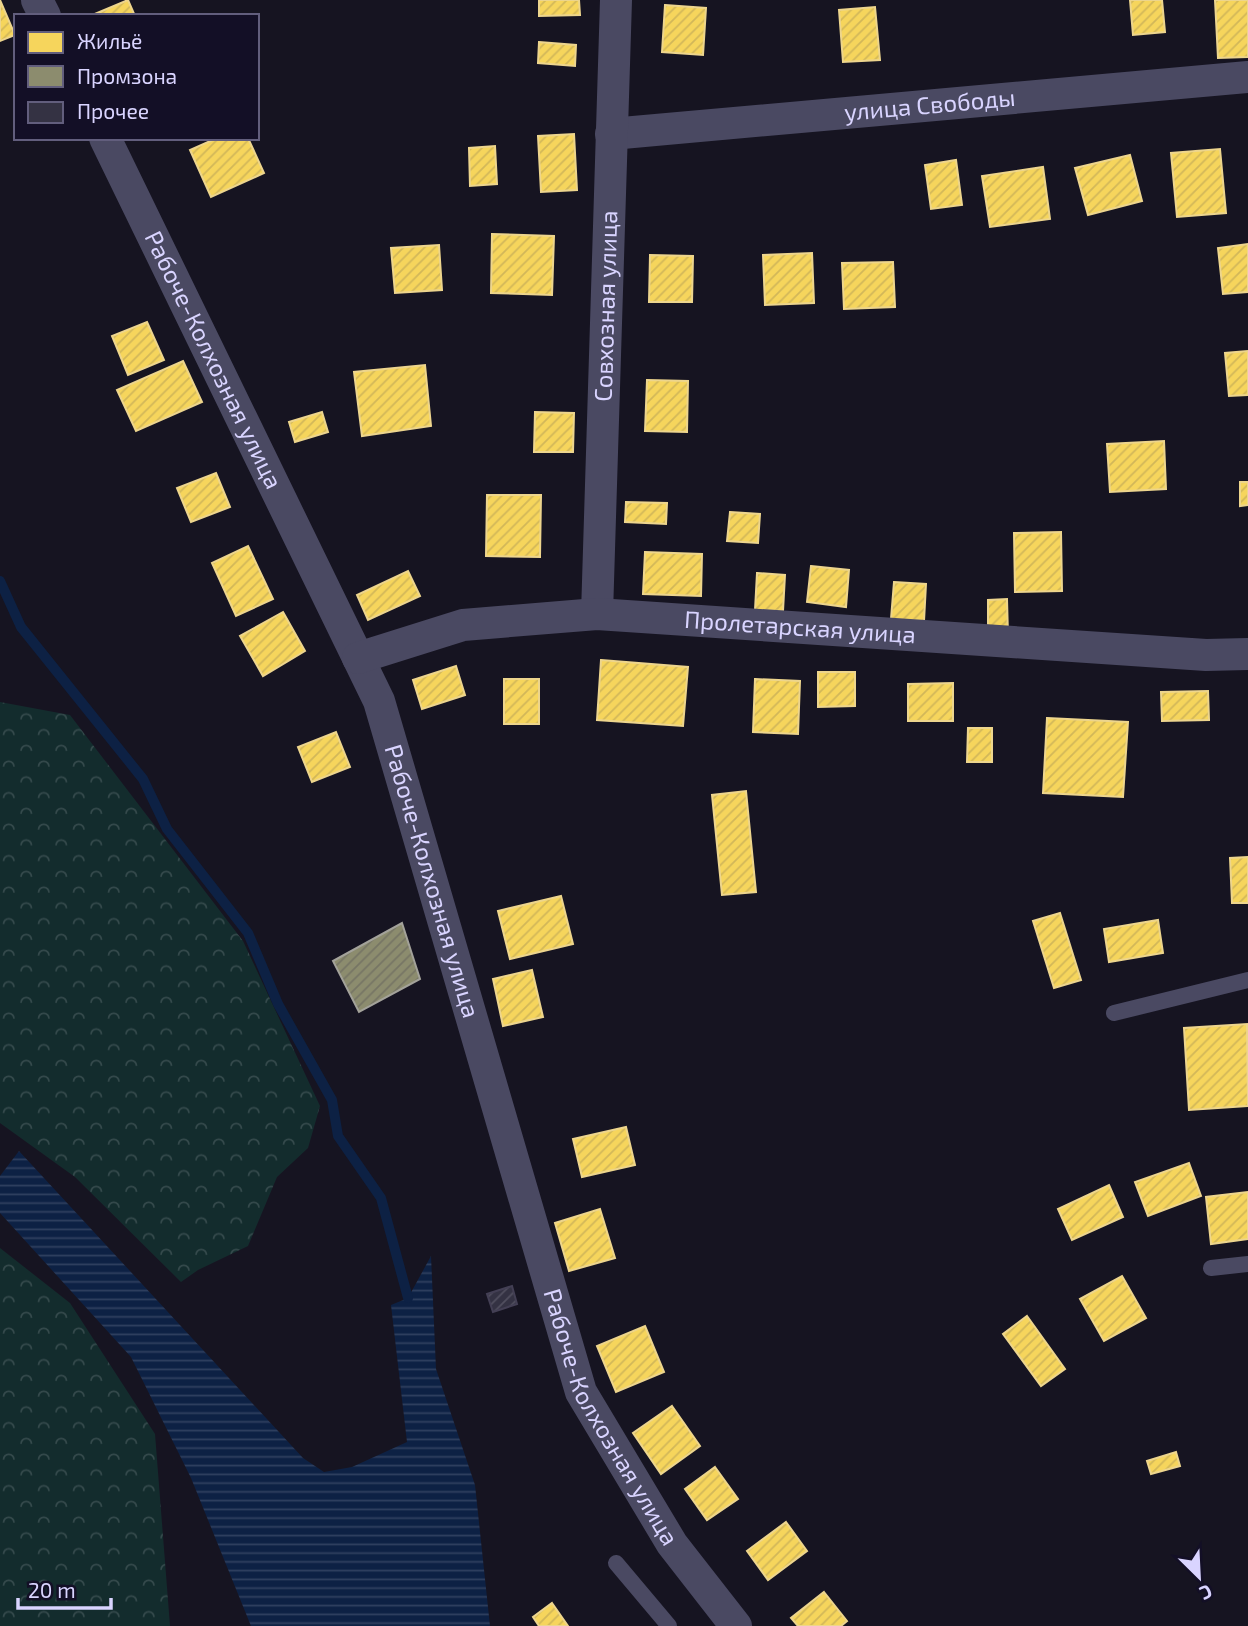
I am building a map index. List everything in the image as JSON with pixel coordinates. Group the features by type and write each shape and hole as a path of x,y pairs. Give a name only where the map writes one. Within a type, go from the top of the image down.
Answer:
{"street":[{"name":"Совхозная улица","path":"597,614 616,0"},
{"name":"улица Свободы","path":"611,134 1248,77"},
{"name":"Рабоче-Колхозная улица","path":"106,140 379,701 581,1392 672,1544 736,1626"},
{"name":"Пролетарская улица","path":"358,658 463,625 597,614 1206,655 1248,654"}],"lane":[{"path":"1115,1013 1248,980"},
{"path":"1211,1268 1248,1264"},
{"path":"616,1563 669,1626"}],"green space":[{"path":"0,702 70,715 243,941 320,1106 308,1148 277,1177 248,1246 198,1270 181,1282 75,1177 0,1123"},
{"path":"0,1248 70,1303 155,1434 170,1626 0,1626"}],"water":[{"path":"19,1151 303,1458 324,1472 352,1467 407,1442 391,1305 408,1298 431,1256 436,1369 475,1485 490,1626 251,1626 191,1478 131,1357 0,1213 0,1176"}],"building: Жильё":[{"path":"0,0 14,35 0,41"},
{"path":"128,0 134,14 95,14"},
{"path":"539,0 579,0 580,15 539,16"},
{"path":"1130,0 1162,0 1165,32 1133,35"},
{"path":"1215,0 1248,0 1248,57 1218,58"},
{"path":"665,5 706,8 703,55 662,52"},
{"path":"875,7 880,60 843,62 839,10"},
{"path":"539,42 576,45 575,66 538,63"},
{"path":"574,134 577,190 541,192 538,136"},
{"path":"212,140 249,140 264,173 211,197 190,150"},
{"path":"495,146 497,184 470,186 469,148"},
{"path":"1220,149 1226,213 1177,217 1171,153"},
{"path":"1130,155 1142,201 1088,215 1075,168"},
{"path":"956,160 962,205 931,209 925,165"},
{"path":"1043,167 1050,219 990,227 982,176"},
{"path":"492,234 554,236 552,295 491,293"},
{"path":"1248,244 1248,292 1223,294 1218,248"},
{"path":"439,245 442,290 395,293 391,248"},
{"path":"812,253 814,303 765,305 763,255"},
{"path":"650,255 693,256 692,302 649,302"},
{"path":"893,262 895,307 844,309 842,263"},
{"path":"147,322 164,360 128,375 112,336"},
{"path":"1248,351 1248,395 1229,396 1225,353"},
{"path":"183,361 202,402 136,431 117,390"},
{"path":"425,365 431,426 362,436 354,372"},
{"path":"647,380 688,381 687,432 645,431"},
{"path":"322,412 328,432 295,442 289,422"},
{"path":"535,412 574,413 573,452 534,452"},
{"path":"1164,441 1166,489 1110,492 1107,444"},
{"path":"216,473 230,507 191,522 177,488"},
{"path":"1240,482 1248,482 1248,505 1240,506"},
{"path":"487,495 541,495 540,557 486,556"},
{"path":"626,502 667,503 666,524 625,522"},
{"path":"730,512 760,514 758,543 727,541"},
{"path":"1061,532 1062,591 1015,592 1014,533"},
{"path":"248,546 273,599 236,616 212,563"},
{"path":"645,552 702,554 701,596 643,594"},
{"path":"811,566 849,570 846,607 807,602"},
{"path":"408,571 420,596 368,620 357,595"},
{"path":"757,573 785,575 783,611 755,610"},
{"path":"894,582 926,584 924,621 891,619"},
{"path":"1007,599 1008,635 988,636 988,600"},
{"path":"283,612 305,651 263,676 240,636"},
{"path":"601,660 688,667 683,726 597,720"},
{"path":"456,666 465,695 422,709 413,680"},
{"path":"818,672 855,672 855,706 818,707"},
{"path":"504,679 539,679 539,724 504,724"},
{"path":"755,679 800,681 798,734 753,732"},
{"path":"953,683 953,721 908,721 908,684"},
{"path":"1208,691 1209,720 1162,721 1161,692"},
{"path":"1047,718 1128,722 1123,797 1043,793"},
{"path":"968,728 992,728 992,762 967,762"},
{"path":"336,732 350,767 312,782 298,747"},
{"path":"746,791 756,892 722,895 712,795"},
{"path":"1248,857 1248,903 1232,903 1230,858"},
{"path":"561,896 573,944 510,959 498,911"},
{"path":"1060,913 1081,980 1054,988 1033,921"},
{"path":"1158,920 1163,953 1109,962 1104,929"},
{"path":"532,970 543,1017 503,1026 493,979"},
{"path":"1247,1024 1248,1106 1189,1110 1184,1028"},
{"path":"626,1127 635,1165 582,1177 573,1139"},
{"path":"1189,1163 1201,1196 1148,1216 1135,1182"},
{"path":"1109,1185 1123,1217 1072,1240 1058,1209"},
{"path":"1248,1192 1248,1239 1211,1244 1206,1197"},
{"path":"600,1209 615,1258 569,1271 555,1223"},
{"path":"1122,1276 1146,1318 1104,1341 1080,1299"},
{"path":"1027,1316 1065,1369 1041,1386 1003,1334"},
{"path":"645,1326 664,1372 616,1392 597,1346"},
{"path":"672,1406 700,1446 661,1474 633,1433"},
{"path":"1176,1452 1180,1466 1151,1474 1147,1461"},
{"path":"715,1467 738,1499 707,1520 685,1489"},
{"path":"786,1522 807,1551 768,1580 747,1551"},
{"path":"824,1592 847,1621 841,1626 798,1626 791,1618"},
{"path":"552,1603 568,1626 539,1626 533,1617"}],"building: Промзона":[{"path":"402,923 420,979 359,1012 333,961"}],"building: Прочее":[{"path":"512,1286 517,1304 493,1312 487,1294"}],"waterway":[{"path":"0,581 21,627 143,779 167,829 248,933 278,1004 332,1100 338,1136 381,1198 408,1298"}]}
